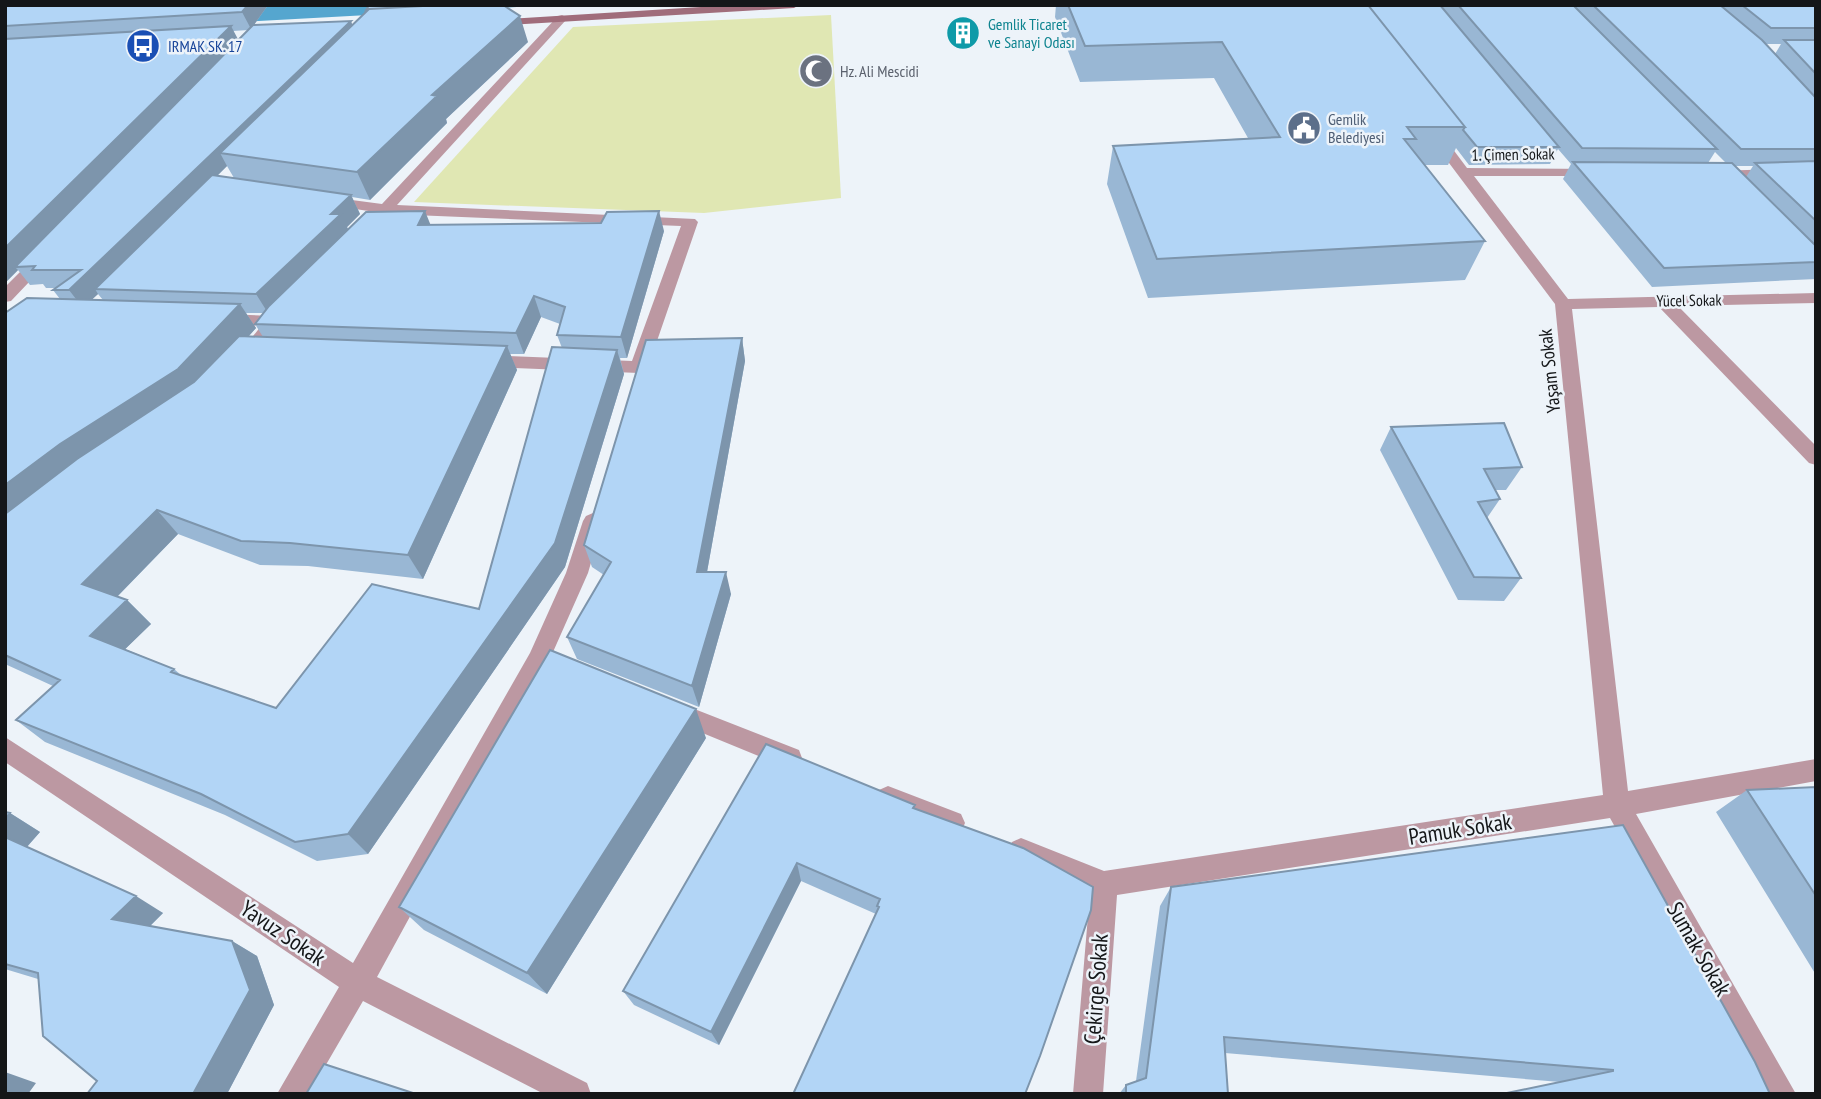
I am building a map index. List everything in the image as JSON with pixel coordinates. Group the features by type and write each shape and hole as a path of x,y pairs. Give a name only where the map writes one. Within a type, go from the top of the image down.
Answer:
{"main road":[{"path":"484,23 794,5"}],"street":[{"path":"367,228 562,18"},
{"name":"Yaşam Sokak","path":"1422,117 1563,304 1617,805"},
{"path":"1707,156 1744,193"},
{"name":"1. Çimen Sokak","path":"1464,172 1562,166 1606,172"},
{"path":"1699,174 1816,172"},
{"path":"309,198 386,209 690,222 637,373 472,361"},
{"path":"5,297 54,246"},
{"name":"Yücel Sokak","path":"1563,304 1816,298"},
{"path":"1662,300 1816,458"},
{"path":"207,319 277,316 232,372"},
{"path":"250,352 278,354"},
{"path":"292,1094 358,983 540,657 577,573 597,509"},
{"path":"540,657 591,678"},
{"path":"655,704 809,766"},
{"name":"Yavuz Sokak","path":"5,748 358,983 576,1094"},
{"name":"Pamuk Sokak","path":"1104,884 1617,805 1816,770"},
{"path":"860,786 976,833"},
{"name":"Sumak Sokak","path":"1617,805 1781,1094"},
{"path":"1002,843 1104,884"},
{"name":"Çekirge Sokak","path":"1088,1094 1104,884"}],"green space":[{"path":"831,15 841,198 704,213 414,202 573,27"}],"water":[{"path":"305,5 552,5 5,35 5,21"}],"building":[{"path":"5,5 248,5 242,12 5,26"},
{"path":"369,5 441,5 369,9 365,12"},
{"path":"503,5 520,16 432,95 437,96 357,172 220,153 369,9"},
{"name":"Gemlik Belediyesi","path":"1068,5 1368,5 1465,127 1407,127 1416,139 1404,139 1485,241 1157,259 1113,146 1280,137 1222,42 1085,46"},
{"path":"1368,5 1440,5 1559,147 1477,147 1463,130 1465,127"},
{"path":"1458,5 1573,5 1717,149 1582,148"},
{"path":"1593,5 1720,5 1762,40 1816,98 1816,149 1741,149"},
{"path":"1742,5 1816,5 1816,28 1771,28"},
{"path":"351,21 69,290 53,290 81,270 32,270 35,266 15,267 253,25"},
{"path":"231,26 5,248 5,39"},
{"path":"1784,40 1816,40 1816,74"},
{"path":"1816,161 1816,221 1755,163"},
{"path":"1573,162 1732,163 1816,246 1816,262 1664,268"},
{"path":"212,175 351,195 331,214 341,214 256,294 95,289"},
{"path":"425,211 418,225 601,223 607,212 659,211 621,337 557,335 565,307 534,296 516,333 255,324 269,306 366,212"},
{"path":"27,298 240,304 178,369 60,444 5,485 5,313"},
{"path":"239,336 507,346 408,555 290,543 241,541 157,510 82,584 127,600 90,636 174,669 171,672 276,708 372,584 479,609 552,347 617,350 555,543 348,834 295,842 201,794 16,720 60,680 5,655 5,514 77,459 194,382"},
{"path":"742,338 697,572 726,572 692,686 567,637 611,562 584,545 646,340"},
{"path":"1504,423 1522,467 1484,469 1500,499 1478,502 1521,578 1474,577 1391,427"},
{"path":"550,650 696,709 527,973 399,907"},
{"path":"766,744 915,805 913,808 1023,848 1093,887 1091,910 1025,1094 795,1094 879,907 877,906 880,899 797,863 711,1032 623,991"},
{"path":"1816,787 1816,896 1747,790"},
{"path":"1623,825 1755,1062 1770,1094 1502,1094 1613,1070 1224,1037 1228,1094 1126,1094 1126,1085 1146,1078 1171,887"},
{"path":"5,837 136,896 112,919 232,941 250,990 193,1094 87,1094 97,1081 43,1036 38,973 5,964"},
{"path":"324,1064 416,1094 306,1094"}],"place":[{"name":"Gemlik Ticaret ve Sanayi Odası","path":"963,33"},
{"name":"IRMAK SK. 17","path":"143,46"},
{"name":"Hz. Ali Mescidi","path":"816,71"},
{"name":"Gemlik Belediyesi","path":"1304,128"}]}
